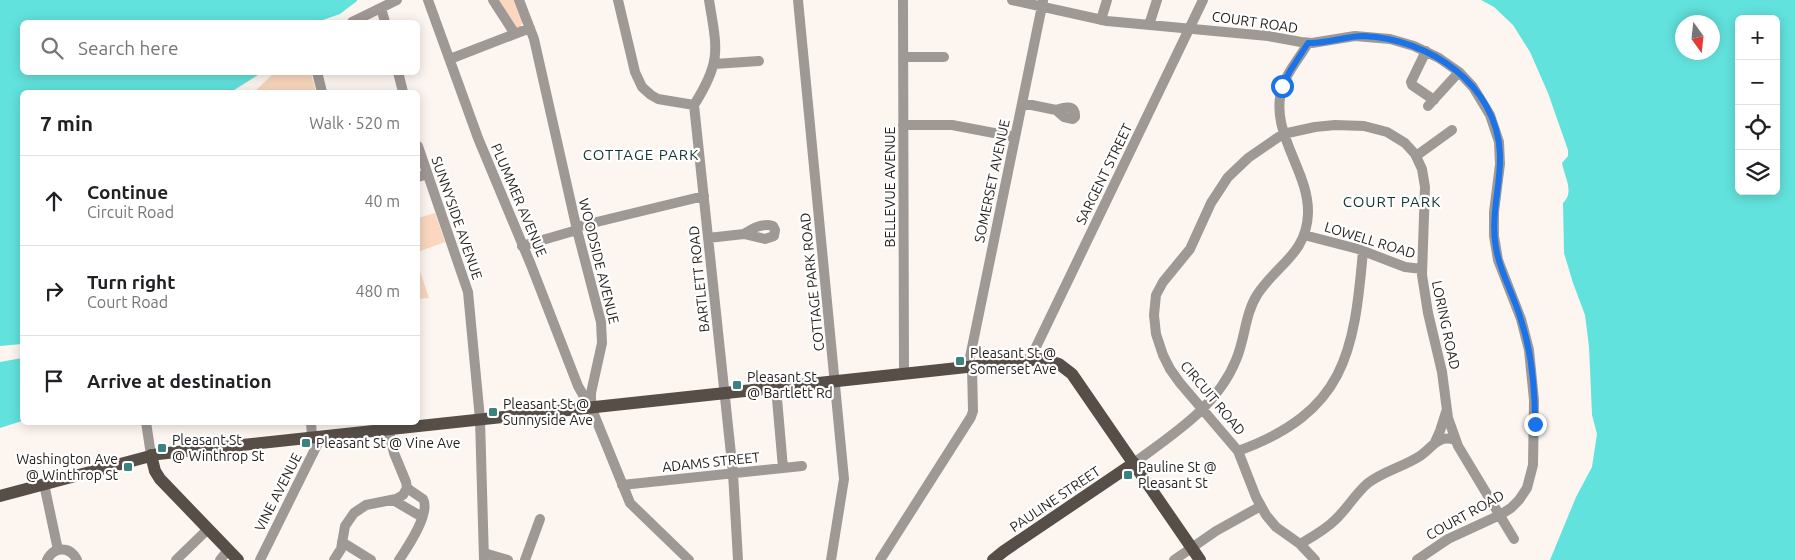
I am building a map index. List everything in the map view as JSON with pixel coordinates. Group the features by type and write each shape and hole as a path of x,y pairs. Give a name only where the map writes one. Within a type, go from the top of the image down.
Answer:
{"main road":[{"path":"0,496 152,455 970,366 1050,360 1069,371 1200,560"},
{"path":"152,455 157,475 238,560"},
{"name":"PAULINE STREET","path":"993,560 1134,463"}],"street":[{"path":"356,20 397,0"},
{"name":"PLUMMER AVENUE","path":"428,0 478,138 578,386 591,407"},
{"path":"493,0 515,34"},
{"name":"WOODSIDE AVENUE","path":"519,0 530,28 576,229 602,326 601,348 590,396 591,407 630,503 689,560"},
{"path":"618,0 634,72 642,87 658,99 694,105 707,82 714,64 716,44 709,0"},
{"name":"COTTAGE PARK ROAD","path":"798,0 844,479 831,560"},
{"name":"BELLEVUE AVENUE","path":"903,0 904,374"},
{"name":"COURT ROAD","path":"1012,0 1043,3 1101,20 1272,36 1308,43 1350,36 1395,40 1426,51 1446,62 1473,87 1494,122 1498,138 1500,164 1494,216 1495,243 1500,264 1518,309 1525,334 1533,383 1535,424 1532,472 1528,485 1521,497 1510,508 1500,515 1448,539 1417,560"},
{"path":"1101,20 1107,0"},
{"path":"1149,25 1157,0"},
{"name":"SARGENT STREET","path":"1032,360 1036,347 1203,0"},
{"name":"SOMERSET AVENUE","path":"880,560 973,411 970,366 1043,3"},
{"path":"381,8 384,20"},
{"path":"450,59 530,28"},
{"path":"1304,236 1308,218 1306,192 1283,134 1280,104 1282,89 1287,75 1308,43"},
{"path":"1426,51 1411,82 1431,103 1459,72"},
{"path":"903,57 944,57"},
{"path":"714,64 759,60"},
{"path":"318,75 322,90"},
{"path":"399,75 402,90"},
{"path":"1022,103 1056,110"},
{"name":"BARTLETT ROAD","path":"694,105 734,473 738,560"},
{"path":"903,125 952,125 1015,137"},
{"name":"LORING ROAD","path":"1283,134 1330,125 1372,128 1387,132 1398,138 1416,156 1422,169 1425,184 1422,269 1428,314 1442,372 1446,411 1455,440 1514,539"},
{"path":"1416,156 1452,130"},
{"name":"CIRCUIT ROAD","path":"1283,134 1248,158 1228,178 1211,203 1190,249 1163,282 1156,295 1154,320 1160,349 1176,379 1238,451 1260,506 1276,527 1300,544 1315,560"},
{"name":"SUNNYSIDE AVENUE","path":"420,161 422,176 467,288 480,419 484,557"},
{"path":"522,246 576,229 704,196"},
{"path":"708,238 744,234"},
{"name":"LOWELL ROAD","path":"1134,463 1191,420 1224,384 1240,350 1254,300 1263,287 1295,252 1304,236 1363,251 1405,267 1422,269"},
{"path":"1238,451 1269,439 1290,427 1315,406 1333,383 1346,356 1354,327 1363,251"},
{"path":"776,387 783,468"},
{"path":"1300,544 1333,523 1370,481 1417,458 1425,452 1435,442 1446,411"},
{"path":"147,425 152,455"},
{"path":"312,425 317,437"},
{"path":"334,560 341,549 345,526 354,513 366,505 393,500 403,495 406,488 405,479 394,454 388,429"},
{"name":"VINE AVENUE","path":"260,560 317,437"},
{"path":"1435,442 1445,438 1455,440"},
{"name":"ADAMS STREET","path":"622,485 802,466"},
{"path":"44,484 58,550"},
{"path":"399,560 409,545 426,508 425,501 406,488"},
{"path":"393,500 422,518"},
{"path":"1174,560 1216,531 1260,506"},
{"path":"524,560 540,519"},
{"path":"176,560 208,529"},
{"path":"342,542 371,560"},
{"path":"47,560 52,553 58,550 69,551 77,560"},
{"path":"220,560 228,550"},
{"path":"484,557 508,560"}],"shaded area":[{"path":"496,0 514,0 523,22 519,28 516,27"},
{"path":"272,75 312,75 315,90 256,90"},
{"path":"435,213 445,242 420,251 420,217"},
{"path":"420,271 429,298 420,299"}],"water":[{"path":"0,0 357,0 340,14 323,20 20,20 20,75 258,75 234,90 20,90 20,344 0,346"},
{"path":"1481,0 1795,0 1795,560 1550,560 1576,497 1592,467 1597,434 1592,415 1589,347 1585,315 1564,253 1563,203 1568,194 1568,184 1562,163 1568,156 1568,150 1548,93 1530,52 1513,25 1494,7"},
{"path":"20,358 20,422 0,428 0,362"}],"place":[{"name":"Pleasant St @ Somerset Ave","path":"960,361"},
{"name":"Pleasant St @ Bartlett Rd","path":"737,385"},
{"name":"Pleasant St @ Sunnyside Ave","path":"493,412"},
{"name":"Pleasant St @ Vine Ave","path":"306,443"},
{"name":"Pleasant St @ Winthrop St","path":"162,448"},
{"name":"Washington Ave @ Winthrop St","path":"128,467"},
{"name":"Pauline St @ Pleasant St","path":"1128,475"}],"district":[{"name":"COTTAGE PARK","path":"641,154"},
{"name":"COURT PARK","path":"1392,201"}],"route":[{"path":"1282,86 1285,78 1308,43 1360,36 1395,40 1426,51 1450,65 1473,87 1494,122 1498,138 1500,164 1494,216 1494,240 1500,264 1518,309 1527,339 1533,383 1535,424"}]}
